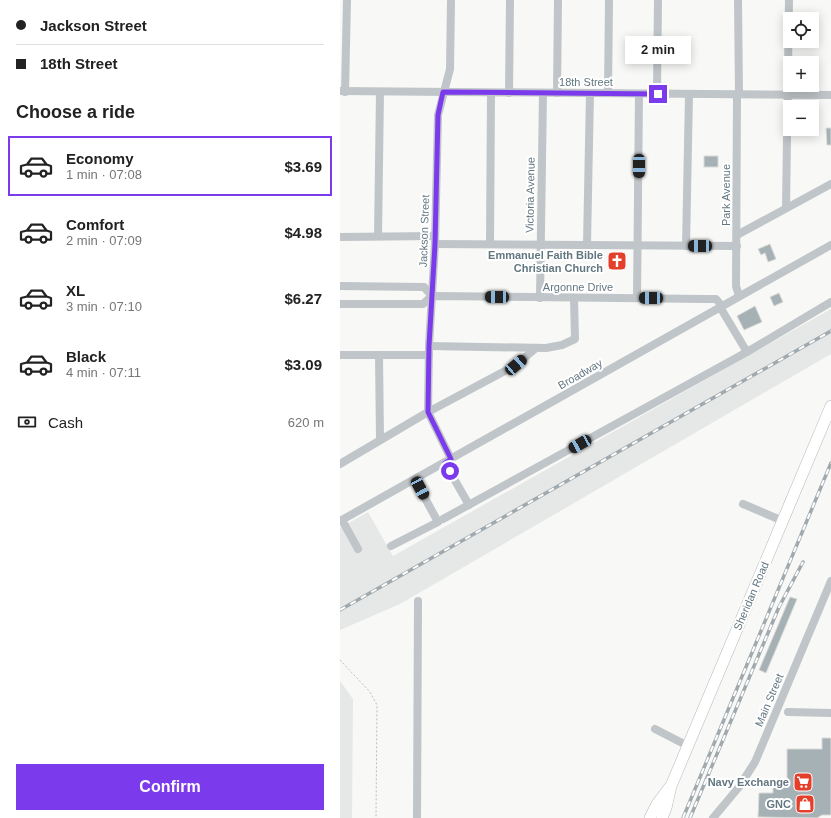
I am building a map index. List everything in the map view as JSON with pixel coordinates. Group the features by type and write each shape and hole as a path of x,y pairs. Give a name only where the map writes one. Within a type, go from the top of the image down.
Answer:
{"highway":[{"name":"Sheridan Road","path":"662,818 671,786 831,406"},
{"name":"Sheridan Road","path":"650,818 657,804 671,786"}],"street":[{"path":"343,92 346,0"},
{"name":"Jackson Street","path":"451,0 450,69 438,115 435,240 429,346 428,412 448,461 469,505"},
{"path":"509,93 510,0"},
{"path":"557,93 558,0"},
{"path":"608,93 609,0"},
{"path":"658,0 658,94"},
{"name":"Park Avenue","path":"738,0 736,286 739,296"},
{"path":"786,208 788,0"},
{"name":"18th Street","path":"343,92 831,95"},
{"path":"378,236 380,92"},
{"path":"490,244 491,93"},
{"name":"Victoria Avenue","path":"540,298 543,93"},
{"path":"587,244 590,93"},
{"path":"637,298 639,245 639,94"},
{"path":"686,246 689,94"},
{"path":"737,235 831,184"},
{"path":"340,237 378,236 490,244 737,246"},
{"name":"Broadway","path":"341,521 831,245"},
{"name":"Argonne Drive","path":"340,286 424,287 432,296"},
{"name":"Argonne Drive","path":"340,304 423,304 432,296 716,299 721,306"},
{"path":"429,346 536,348 562,345 574,339 574,298"},
{"path":"443,519 747,352 831,302"},
{"path":"721,306 747,352"},
{"path":"340,464 428,412 516,365 536,348"},
{"path":"340,355 429,355"},
{"path":"379,355 380,440"},
{"path":"391,546 438,522 415,480"},
{"path":"743,504 783,521"},
{"path":"341,521 358,549"},
{"name":"Main Street","path":"713,818 743,782 755,762 831,581"},
{"path":"416,818 418,600"},
{"path":"788,712 831,713"},
{"path":"655,729 688,746"}],"path":[{"path":"340,660 370,692 377,705 376,818"}],"shaded area":[{"path":"831,309 831,354 400,604 340,630 340,528 368,512 393,556"},
{"path":"340,681 353,699 352,818 340,818"}],"building":[{"path":"826,128 831,128 831,145 827,145"},
{"path":"704,156 718,156 718,167 704,167"},
{"path":"770,244 776,259 768,262 765,253 761,255 758,249"},
{"path":"779,293 783,302 774,306 770,297"},
{"path":"755,306 762,322 744,330 737,316"},
{"path":"790,597 797,599 766,673 759,670"},
{"path":"822,738 831,738 831,815 822,815 817,818 758,817 759,793 773,793 773,782 787,782 787,749 822,749"}],"railway":[{"path":"340,610 831,331"},
{"path":"683,818 831,463"},
{"path":"690,818 779,607 803,562"}],"place":[{"name":"Emmanuel Faith Bible Christian Church","path":"617,261"},
{"name":"Navy Exchange","path":"803,782"},
{"name":"GNC","path":"805,804"}],"route":[{"path":"450,471 445,463 451,459 428,412 429,346 435,244 438,115 443,92 658,94"}]}
